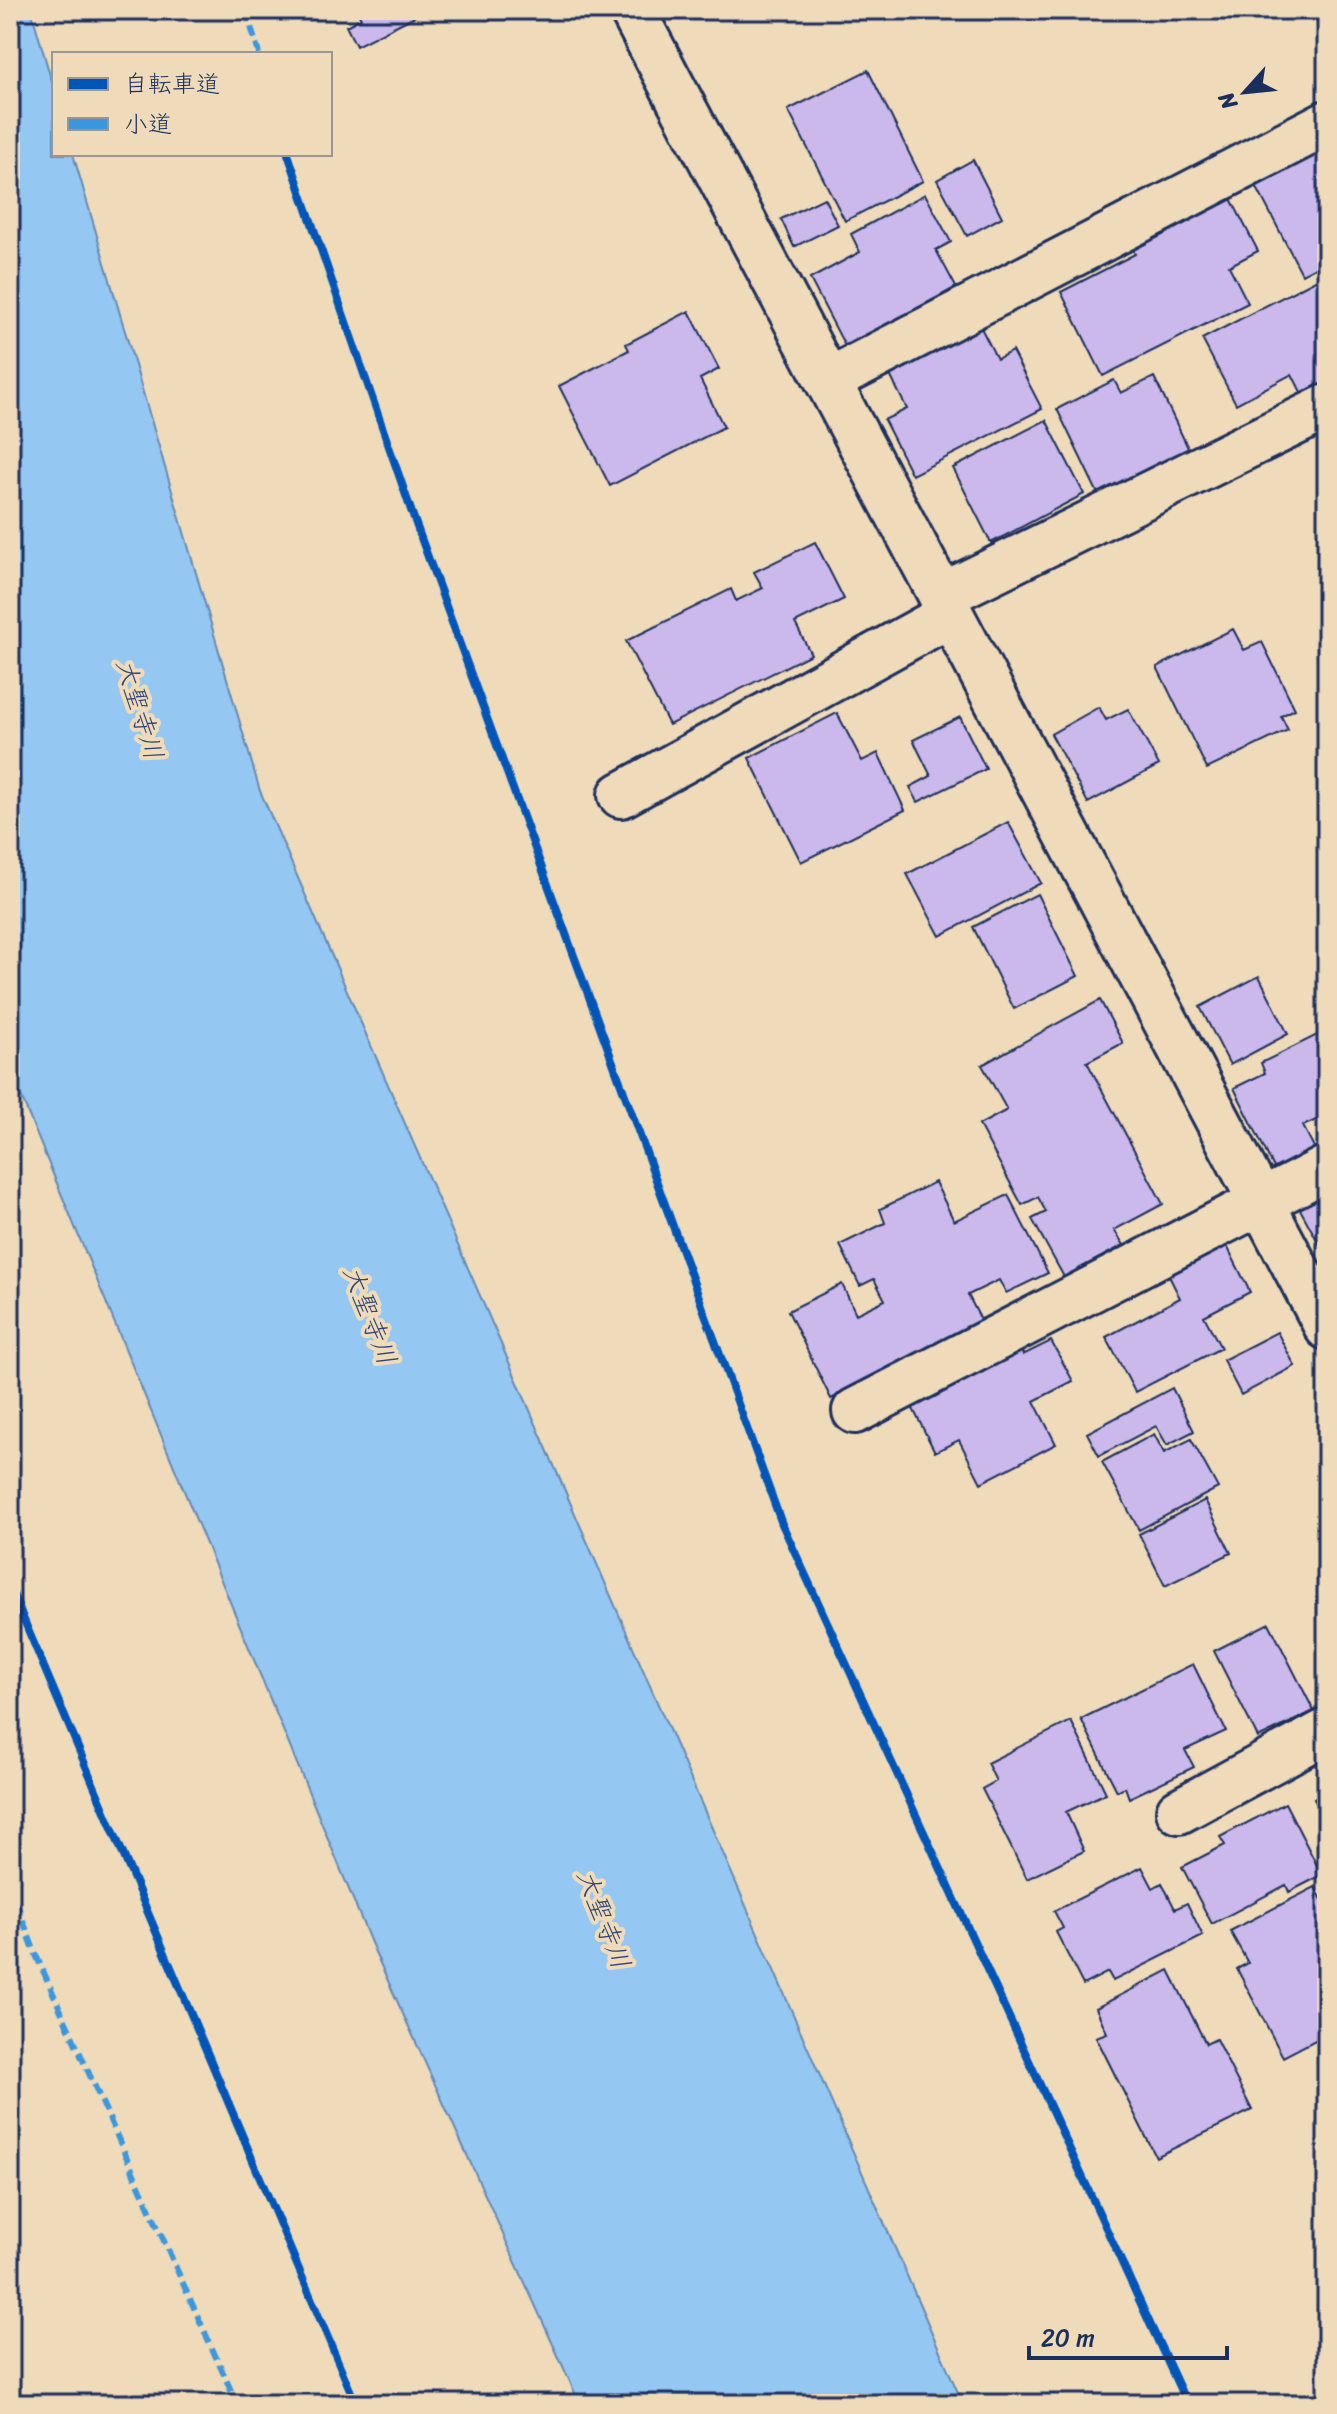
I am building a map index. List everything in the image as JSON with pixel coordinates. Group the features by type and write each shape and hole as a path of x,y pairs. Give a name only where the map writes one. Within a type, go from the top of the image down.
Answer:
{"street":[{"path":"632,10 1327,1327"},
{"path":"828,381 1327,123"},
{"path":"621,795 946,605 1327,407"},
{"path":"855,1411 1327,1168"},
{"path":"1179,1811 1327,1731"}],"water":[{"name":"大聖寺川","path":"10,10 31,10 52,82 52,156 74,156 260,791 963,2404 580,2404 374,1950 10,1070"}],"building":[{"path":"357,10 427,10 356,46 346,26 361,18"},
{"path":"868,70 923,181 845,221 788,110"},
{"path":"1327,149 1327,261 1302,274 1256,186"},
{"path":"973,160 1002,217 967,236 937,180"},
{"path":"1226,189 1258,251 1229,266 1248,303 1103,376 1061,292 1135,254 1128,239"},
{"path":"925,194 951,242 936,250 956,287 846,348 810,279 860,252 851,234"},
{"path":"824,198 838,225 794,247 781,219"},
{"path":"1327,274 1327,386 1304,398 1292,374 1236,404 1202,339"},
{"path":"689,311 719,369 700,379 724,427 610,486 559,386 629,350 626,344"},
{"path":"978,322 997,359 1012,351 1042,409 912,475 884,420 907,409 887,369"},
{"path":"1154,377 1191,454 1100,498 1057,409 1114,380 1121,393"},
{"path":"1046,420 1084,494 991,543 953,468"},
{"path":"815,542 844,599 795,623 811,654 669,725 626,641 731,589 736,601 763,588 754,572"},
{"path":"1233,629 1244,650 1262,642 1295,709 1281,716 1288,730 1207,769 1157,667"},
{"path":"1099,707 1106,720 1128,709 1159,765 1088,803 1051,734"},
{"path":"837,713 862,761 878,753 905,810 801,862 749,758"},
{"path":"960,717 986,769 918,802 910,787 931,776 913,740"},
{"path":"1008,822 1041,883 940,936 907,874"},
{"path":"1037,894 1078,976 1014,1009 973,927"},
{"path":"1259,976 1288,1034 1230,1065 1200,1007"},
{"path":"1100,1000 1123,1043 1087,1062 1163,1204 1114,1230 1124,1245 1064,1277 1032,1219 1046,1212 1038,1197 1022,1205 979,1125 1007,1110 982,1065"},
{"path":"1327,1030 1327,1115 1303,1126 1316,1151 1276,1172 1234,1088 1265,1073 1261,1063"},
{"path":"935,1182 954,1221 1008,1195 1048,1273 1006,1293 999,1280 968,1295 983,1324 831,1399 788,1311 842,1284 856,1314 885,1300 874,1279 860,1286 840,1245 885,1223 880,1209"},
{"path":"1327,1185 1327,1258 1296,1202"},
{"path":"1226,1244 1250,1292 1204,1316 1221,1348 1135,1392 1106,1337 1180,1298 1168,1274"},
{"path":"1277,1332 1295,1366 1241,1395 1223,1360"},
{"path":"1051,1341 1073,1381 1034,1401 1056,1444 981,1483 959,1440 935,1452 909,1401 1019,1346 1023,1355"},
{"path":"1172,1388 1194,1431 1167,1445 1156,1426 1099,1456 1087,1433"},
{"path":"1154,1434 1164,1453 1191,1439 1218,1488 1139,1530 1102,1462"},
{"path":"1205,1500 1231,1553 1165,1586 1139,1534"},
{"path":"1269,1623 1314,1711 1258,1738 1214,1651"},
{"path":"1193,1664 1226,1731 1185,1750 1194,1767 1129,1798 1125,1787 1117,1791 1081,1719"},
{"path":"1071,1721 1106,1793 1066,1812 1084,1851 1027,1879 982,1789 996,1781 987,1763"},
{"path":"1327,1792 1327,1823 1314,1799"},
{"path":"1285,1803 1322,1875 1289,1892 1286,1885 1212,1924 1182,1867 1225,1845 1220,1837"},
{"path":"1142,1867 1153,1888 1162,1883 1175,1909 1187,1903 1203,1936 1113,1981 1108,1972 1083,1985 1056,1932 1063,1928 1054,1911"},
{"path":"1315,1887 1327,1909 1327,2034 1283,2057 1237,1969 1248,1963 1230,1931"},
{"path":"1169,1970 1206,2044 1216,2039 1252,2110 1156,2157 1096,2037 1107,2033 1096,2008"}],"marked path":[{"path":"246,10 258,52"},
{"path":"10,1886 36,1955 237,2404"}],"cycle path":[{"path":"289,156 413,516 782,1524 1187,2404"},
{"path":"10,1587 356,2404"}]}
